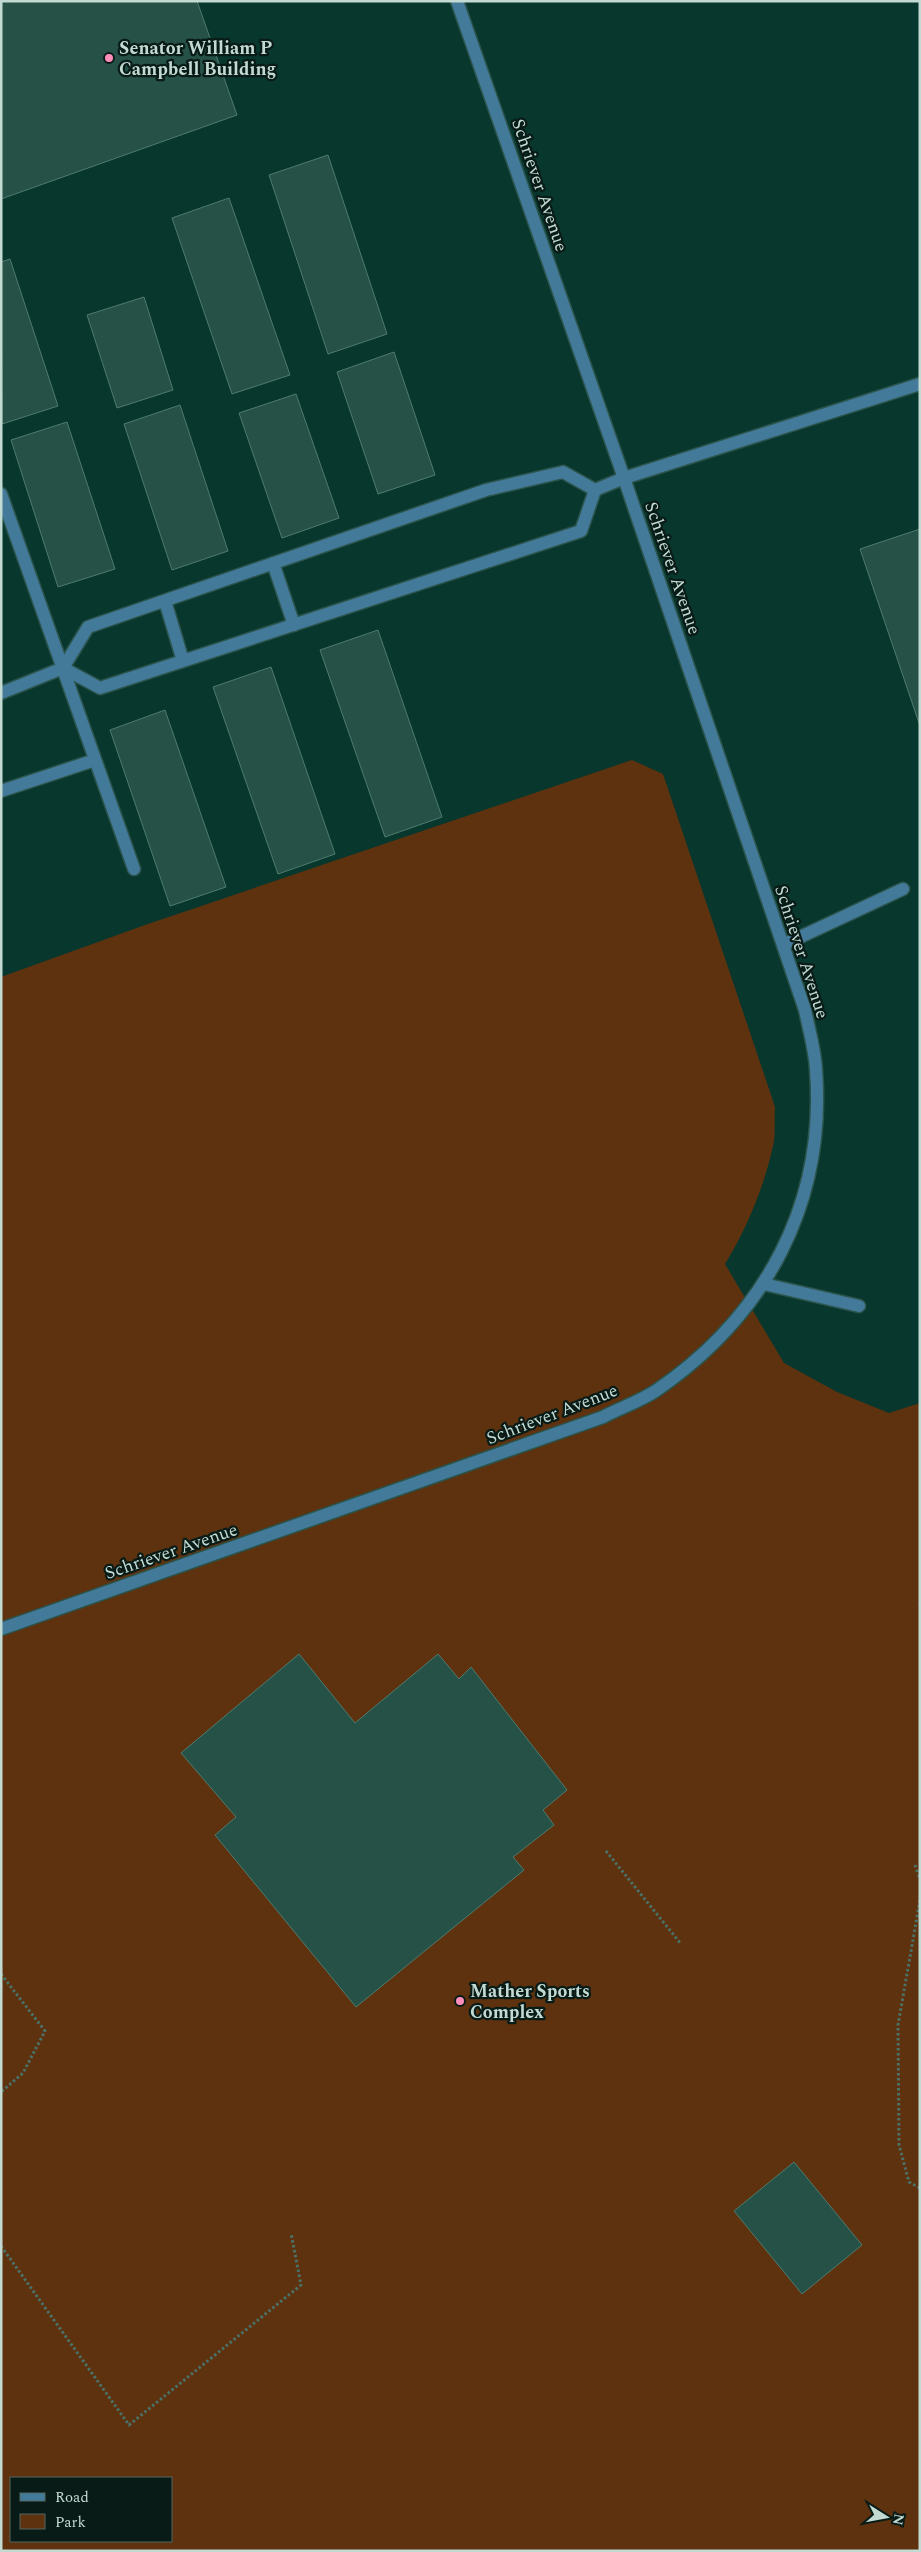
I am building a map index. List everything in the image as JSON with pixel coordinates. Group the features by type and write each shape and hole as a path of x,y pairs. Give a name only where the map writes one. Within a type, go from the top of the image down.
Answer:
{"street":[{"name":"Schriever Avenue","path":"1,1629 603,1417 655,1391 703,1356 736,1322 764,1284 792,1231 807,1186 817,1128 814,1059 805,1010 624,478 457,1"},
{"path":"63,668 100,688 582,531 595,490 624,478 920,384"},
{"path":"1,693 63,668 88,627 486,490 563,472 595,490"},
{"path":"1,494 134,869"},
{"path":"273,563 294,625"},
{"path":"165,600 183,661"},
{"path":"1,791 95,760"},
{"path":"783,945 902,889"},
{"path":"764,1284 859,1306"}],"path":[{"path":"606,1851 681,1944"},
{"path":"915,1865 920,1879"},
{"path":"920,1900 898,2025 899,2145 909,2182 920,2188"},
{"path":"1,1974 44,2031 23,2073 1,2092"},
{"path":"1,2246 129,2425 301,2285 291,2233"}],"green space":[{"name":"Mather Sports Complex","path":"632,760 663,774 775,1107 774,1141 765,1177 741,1236 725,1264 784,1363 837,1392 889,1413 920,1403 920,2551 1,2551 1,977 145,925"}],"building":[{"name":"Senator William P Campbell Building","path":"1,1 197,1 237,115 1,199"},
{"path":"328,155 387,334 328,354 269,175"},
{"path":"229,198 290,375 232,394 172,218"},
{"path":"10,259 58,406 2,424 1,262"},
{"path":"144,297 173,390 117,408 87,315"},
{"path":"394,352 435,475 378,494 337,372"},
{"path":"296,394 339,518 282,538 239,413"},
{"path":"180,405 228,551 172,570 124,424"},
{"path":"67,422 115,569 58,587 11,440"},
{"path":"920,529 920,726 860,549"},
{"path":"378,630 442,817 385,837 320,650"},
{"path":"271,667 335,854 278,874 213,687"},
{"path":"165,710 226,887 170,906 110,730"},
{"path":"299,1654 355,1723 438,1654 459,1679 471,1667 567,1790 543,1810 554,1825 513,1857 524,1870 356,2007 215,1835 236,1817 181,1753"},
{"path":"794,2162 862,2245 802,2294 734,2211"}],"place":[{"name":"Senator William P Campbell Building","path":"109,58"},
{"name":"Mather Sports Complex","path":"460,2001"}]}
